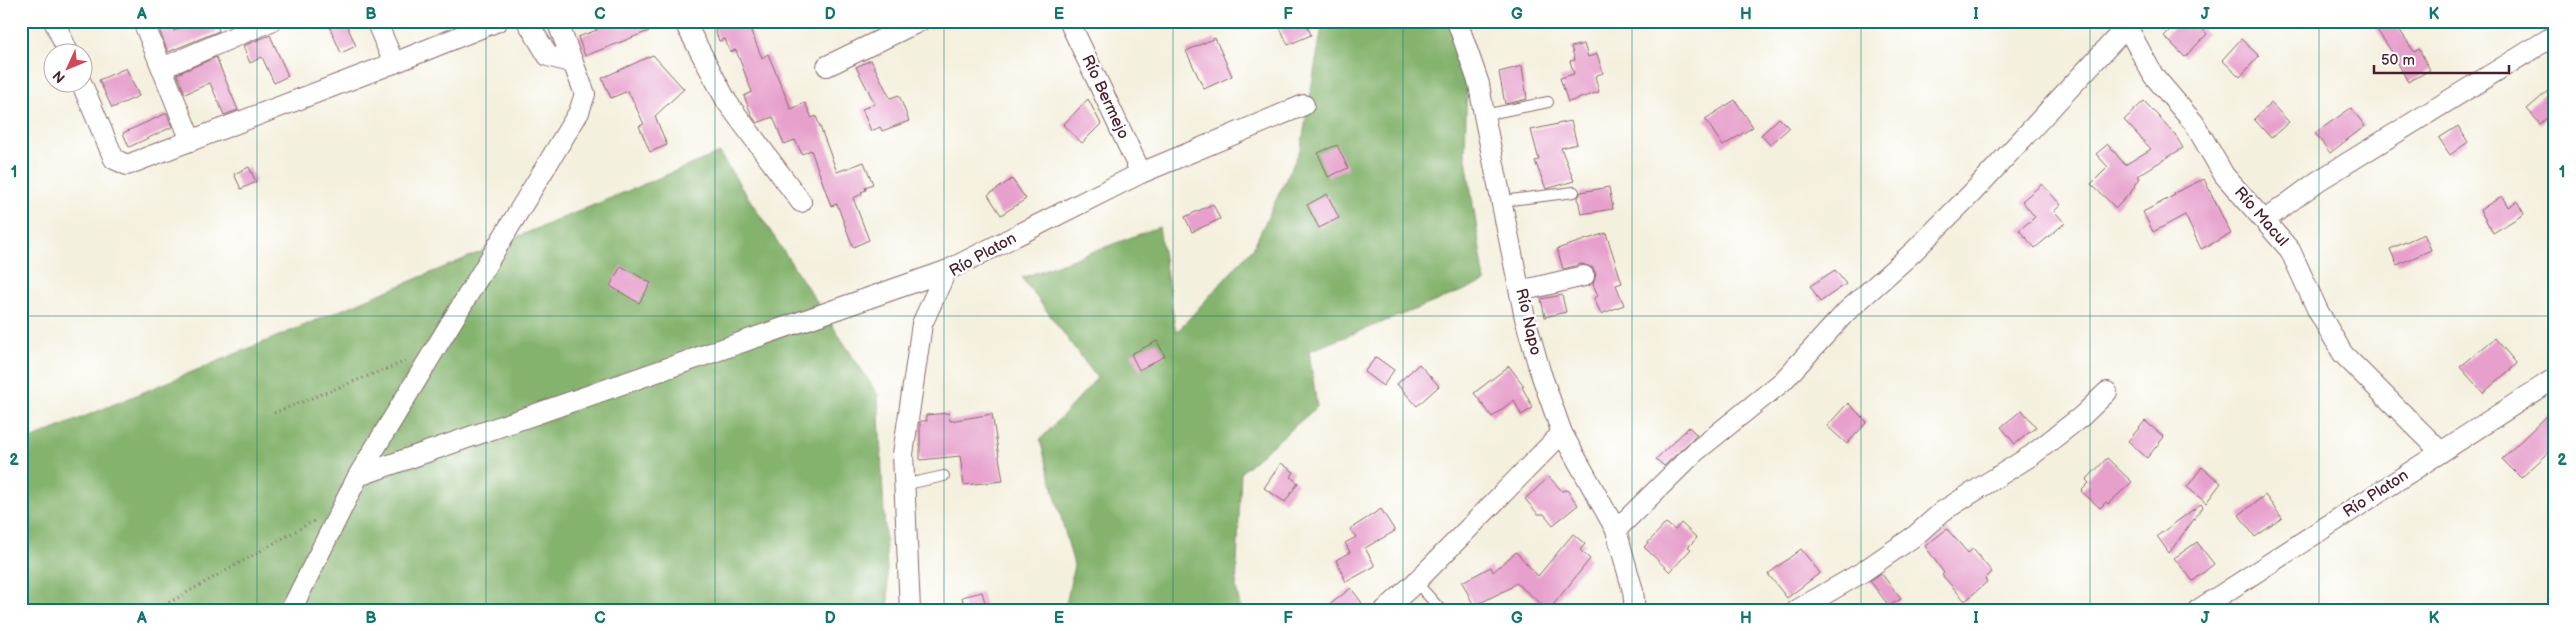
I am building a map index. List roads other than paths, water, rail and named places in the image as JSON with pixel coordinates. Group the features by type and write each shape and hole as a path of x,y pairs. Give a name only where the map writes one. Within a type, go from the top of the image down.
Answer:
{"street":[{"path":"54,21 63,42"},
{"path":"142,21 191,141"},
{"path":"162,68 271,21"},
{"path":"376,21 394,63"},
{"path":"85,92 114,159 120,164 127,165 394,63 498,21"},
{"path":"527,21 548,56 574,64"},
{"path":"290,610 358,476 579,112 585,94 557,21"},
{"path":"684,21 728,102 801,202"},
{"path":"827,66 920,21"},
{"name":"Río Bermejo","path":"1069,21 1140,173"},
{"name":"Río Napo","path":"1457,21 1479,84 1520,291 1540,371 1562,433 1616,530 1633,591 1635,610"},
{"path":"1616,530 1695,452 1783,382 1846,312 1912,253 1972,193 2128,23"},
{"name":"Río Macul","path":"2128,23 2153,75 2194,123 2224,175 2290,250 2318,311 2343,354 2441,452"},
{"path":"2265,220 2318,181 2554,36"},
{"name":"Río Platon","path":"910,610 903,454 922,324 946,271 1140,173 1304,105"},
{"path":"358,476 946,271"},
{"path":"1520,291 1584,276"},
{"name":"Río Platon","path":"2198,610 2555,378"},
{"path":"1797,610 1861,573 1916,535 1943,510 2032,456 2082,416 2107,392"},
{"path":"1385,610 1416,582 1562,433"}],"lane":[{"path":"1484,115 1548,102"},
{"path":"1503,201 1574,192"},
{"path":"903,485 944,476"},
{"path":"1416,582 1441,610"}]}
